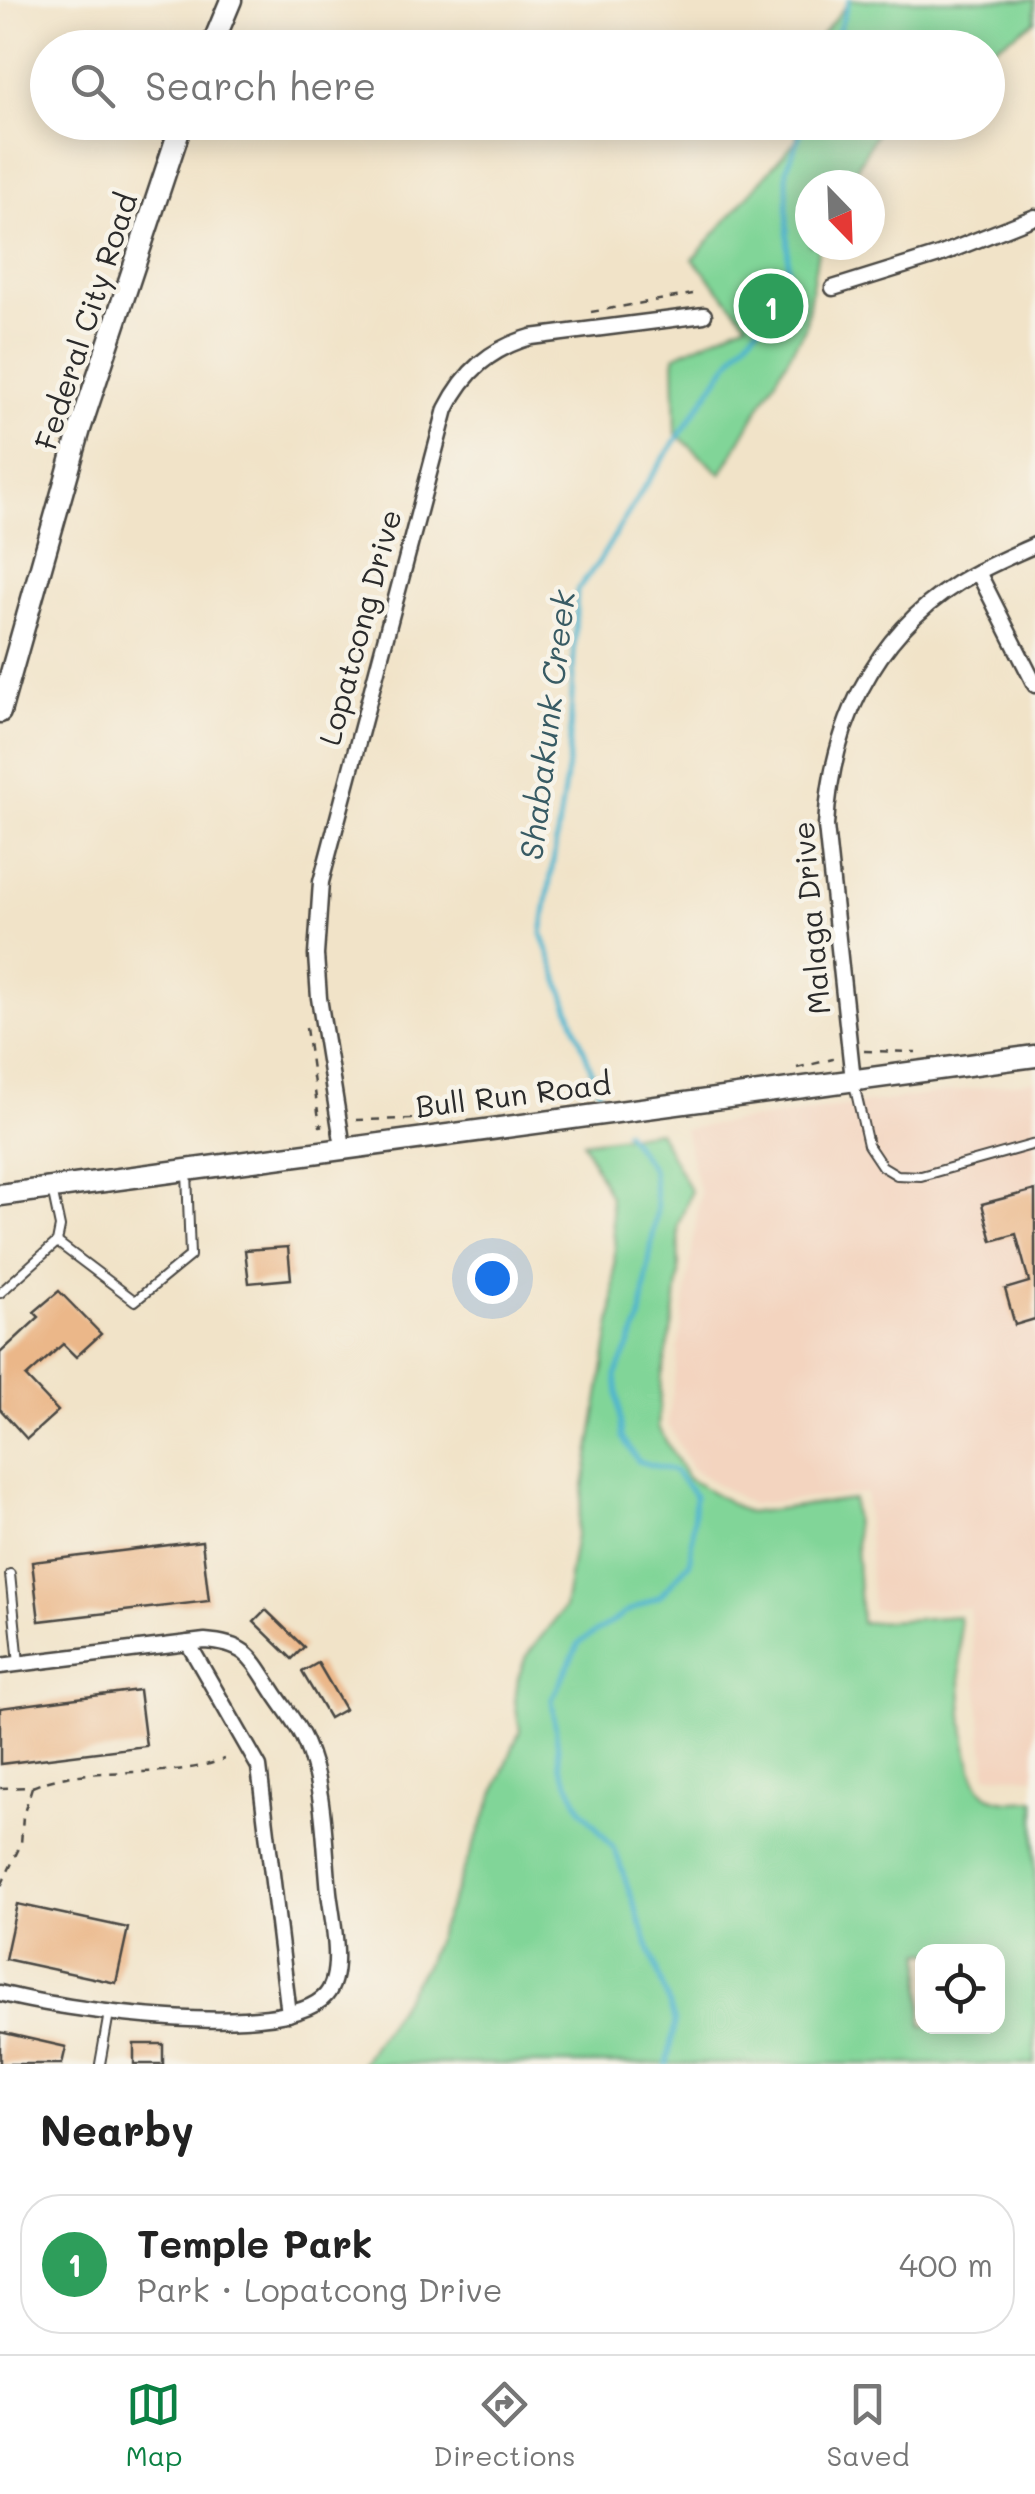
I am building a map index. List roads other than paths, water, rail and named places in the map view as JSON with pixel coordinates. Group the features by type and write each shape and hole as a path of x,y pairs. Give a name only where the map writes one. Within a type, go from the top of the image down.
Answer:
{"street":[{"path":"218,30 231,0"},
{"name":"Federal City Road","path":"0,712 80,429 176,140"},
{"path":"833,288 939,255 1035,216"},
{"name":"Lopatcong Drive","path":"342,1147 319,998 316,955 321,882 446,409 470,370 510,343 531,336 704,314"},
{"name":"Malaga Drive","path":"853,1080 826,826 834,753 860,688 880,655 928,604 978,572 1035,546"},
{"path":"978,572 1035,684"},
{"name":"Bull Run Road","path":"0,1195 1035,1056"},
{"path":"188,1643 260,1767 289,2014"},
{"path":"0,1666 188,1643 232,1643 254,1660 305,1740 316,1776 337,1958 328,1994 308,2010 270,2019 109,2014 36,2003 0,1993"}],"lane":[{"path":"853,1080 868,1145 882,1166 897,1175 921,1176 1035,1144"},
{"path":"57,1242 135,1301 190,1256 187,1168"},
{"path":"0,1293 57,1242 60,1226 52,1188"},
{"path":"10,1574 19,1663"},
{"path":"100,2064 109,2014"}],"waterway":[{"name":"Shabakunk Creek","path":"839,30 849,0"},
{"name":"Shabakunk Creek","path":"599,1091 542,934 569,757 577,590 736,352 788,293 787,168 798,140"},
{"name":"Shabakunk Creek","path":"625,1131 652,1169 657,1208 640,1322 616,1375 622,1437 638,1461 674,1471 695,1496 690,1562 660,1596 579,1643 552,1699 560,1766 582,1810 615,1850 675,2022 667,2064"}],"place":[{"name":"Temple Park","path":"771,306"}]}
